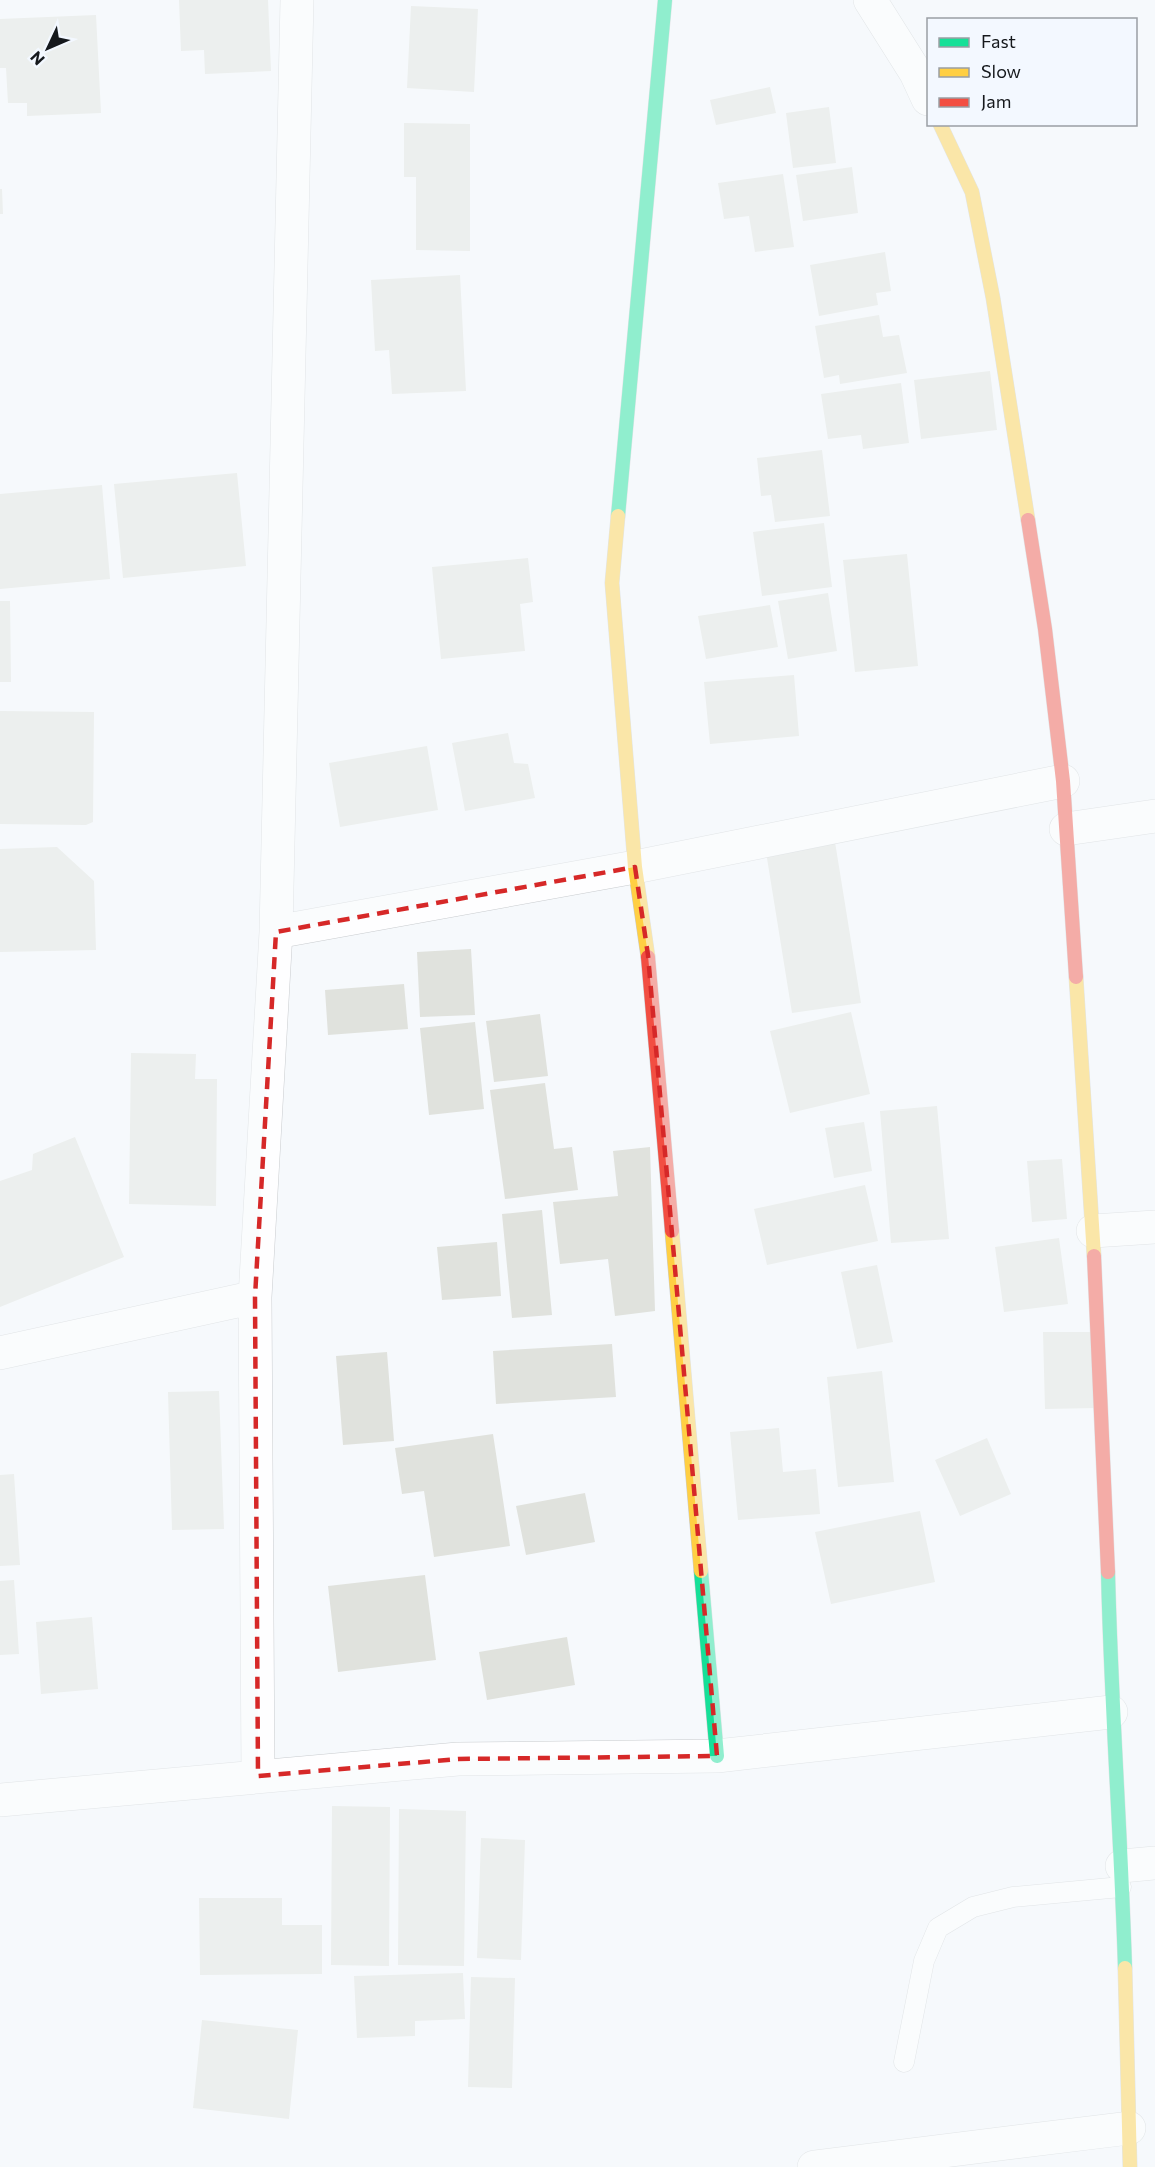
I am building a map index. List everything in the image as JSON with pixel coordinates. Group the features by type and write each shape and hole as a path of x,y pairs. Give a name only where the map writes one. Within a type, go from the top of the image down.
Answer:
{"street":[{"path":"258,1776 255,1297 276,932 297,0"},
{"path":"666,0 612,583 635,867 648,956 717,1756"},
{"path":"870,0 916,73 927,97"},
{"path":"941,126 972,192 993,298 1045,629 1063,781 1093,1231 1107,1545 1111,1712 1122,1876 1130,2167"},
{"path":"276,932 635,867 1063,781"},
{"path":"1066,829 1155,816"},
{"path":"1093,1231 1155,1227"},
{"path":"0,1353 255,1297"},
{"path":"0,1800 458,1759 717,1756 1111,1712"},
{"path":"1122,1876 1155,1863"},
{"path":"814,2167 1128,2128"}],"lane":[{"path":"904,2062 924,1961 938,1928 973,1908 1013,1897 1122,1876"}],"highlighted area":[{"path":"635,867 648,955 717,1756 458,1759 258,1776 255,1297 276,932"}],"building":[{"path":"179,0 268,0 271,71 205,74 204,50 181,51"},
{"path":"411,6 478,9 474,92 407,88"},
{"path":"96,15 101,113 27,116 27,103 8,103 6,68 0,68 0,19"},
{"path":"770,87 776,113 716,125 710,100"},
{"path":"829,107 836,163 793,168 786,113"},
{"path":"404,123 470,124 470,251 416,250 416,177 404,177"},
{"path":"852,167 858,213 803,221 796,175"},
{"path":"783,174 794,247 755,252 749,216 724,219 718,183"},
{"path":"0,189 2,189 3,214 0,214"},
{"path":"885,252 891,291 876,293 878,305 819,316 810,265"},
{"path":"460,275 466,391 392,394 389,350 375,351 371,280"},
{"path":"879,315 883,337 899,335 907,373 840,384 839,375 824,378 815,326"},
{"path":"990,371 997,430 921,439 914,380"},
{"path":"901,383 909,443 863,449 861,435 828,439 821,394"},
{"path":"822,450 830,516 775,522 771,495 761,496 757,458"},
{"path":"237,473 246,566 123,578 114,484"},
{"path":"102,485 110,579 0,589 0,494"},
{"path":"824,523 832,587 762,596 753,532"},
{"path":"907,554 918,666 855,672 843,560"},
{"path":"528,558 533,602 520,604 525,651 441,659 432,567"},
{"path":"828,593 837,651 788,659 778,601"},
{"path":"0,601 10,601 11,682 0,682"},
{"path":"770,605 778,647 706,659 698,616"},
{"path":"794,675 799,736 710,744 704,682"},
{"path":"0,711 94,712 93,822 86,825 0,824"},
{"path":"508,733 514,763 528,764 535,798 465,811 452,743"},
{"path":"427,746 438,810 340,827 329,763"},
{"path":"835,842 861,1003 792,1013 766,852"},
{"path":"57,847 94,881 96,950 0,952 0,849"},
{"path":"471,949 475,1015 420,1017 417,952"},
{"path":"404,984 408,1029 328,1035 325,990"},
{"path":"851,1012 870,1094 790,1113 770,1031"},
{"path":"540,1014 548,1076 494,1082 486,1021"},
{"path":"475,1022 484,1109 429,1115 420,1028"},
{"path":"131,1053 196,1054 195,1079 217,1079 216,1206 129,1204"},
{"path":"545,1083 554,1149 572,1147 578,1190 505,1199 490,1090"},
{"path":"937,1106 949,1239 891,1243 880,1111"},
{"path":"864,1122 872,1171 834,1178 825,1128"},
{"path":"75,1137 124,1257 0,1307 0,1181 32,1170 33,1154"},
{"path":"650,1147 655,1311 615,1316 608,1259 560,1264 553,1202 618,1196 613,1151"},
{"path":"1062,1159 1067,1219 1032,1222 1027,1161"},
{"path":"865,1185 878,1241 767,1265 754,1209"},
{"path":"542,1210 552,1315 512,1318 502,1214"},
{"path":"1059,1238 1068,1304 1004,1312 995,1247"},
{"path":"497,1242 501,1296 442,1300 437,1247"},
{"path":"877,1265 893,1342 857,1349 841,1272"},
{"path":"1043,1332 1094,1332 1096,1408 1045,1409"},
{"path":"612,1344 616,1397 496,1404 493,1351"},
{"path":"387,1352 394,1441 343,1445 336,1356"},
{"path":"882,1371 894,1482 838,1487 827,1377"},
{"path":"219,1391 224,1529 172,1530 168,1392"},
{"path":"779,1428 783,1472 816,1469 820,1514 738,1520 730,1432"},
{"path":"493,1434 510,1546 434,1557 424,1491 402,1494 395,1448"},
{"path":"987,1438 1011,1494 960,1516 935,1460"},
{"path":"14,1474 20,1565 0,1566 0,1475"},
{"path":"585,1493 595,1542 526,1555 516,1506"},
{"path":"920,1511 935,1582 831,1604 815,1532"},
{"path":"425,1575 436,1660 338,1672 328,1586"},
{"path":"14,1580 19,1654 0,1655 0,1581"},
{"path":"92,1617 98,1689 41,1694 36,1622"},
{"path":"567,1637 575,1685 487,1700 479,1652"},
{"path":"332,1806 390,1807 389,1966 331,1965"},
{"path":"399,1809 466,1811 464,1966 398,1965"},
{"path":"481,1838 525,1840 521,1960 477,1958"},
{"path":"199,1898 282,1898 282,1925 322,1925 322,1974 200,1975"},
{"path":"463,1973 465,2019 415,2021 415,2036 357,2038 354,1976"},
{"path":"471,1977 515,1978 512,2088 468,2087"},
{"path":"202,2020 298,2030 289,2119 193,2108"}],"traffic: fast":[{"path":"618,516 665,0"},
{"path":"701,1571 717,1756"},
{"path":"1108,1572 1125,1968"}],"traffic: slow":[{"path":"941,126 972,192 993,298 1028,520"},
{"path":"618,516 612,583 635,867 648,957"},
{"path":"1076,977 1094,1256"},
{"path":"672,1231 701,1571"},
{"path":"1125,1968 1130,2167"}],"traffic: jam":[{"path":"1028,520 1045,629 1063,781 1076,977"},
{"path":"648,957 672,1231"},
{"path":"1094,1256 1108,1572"}]}
